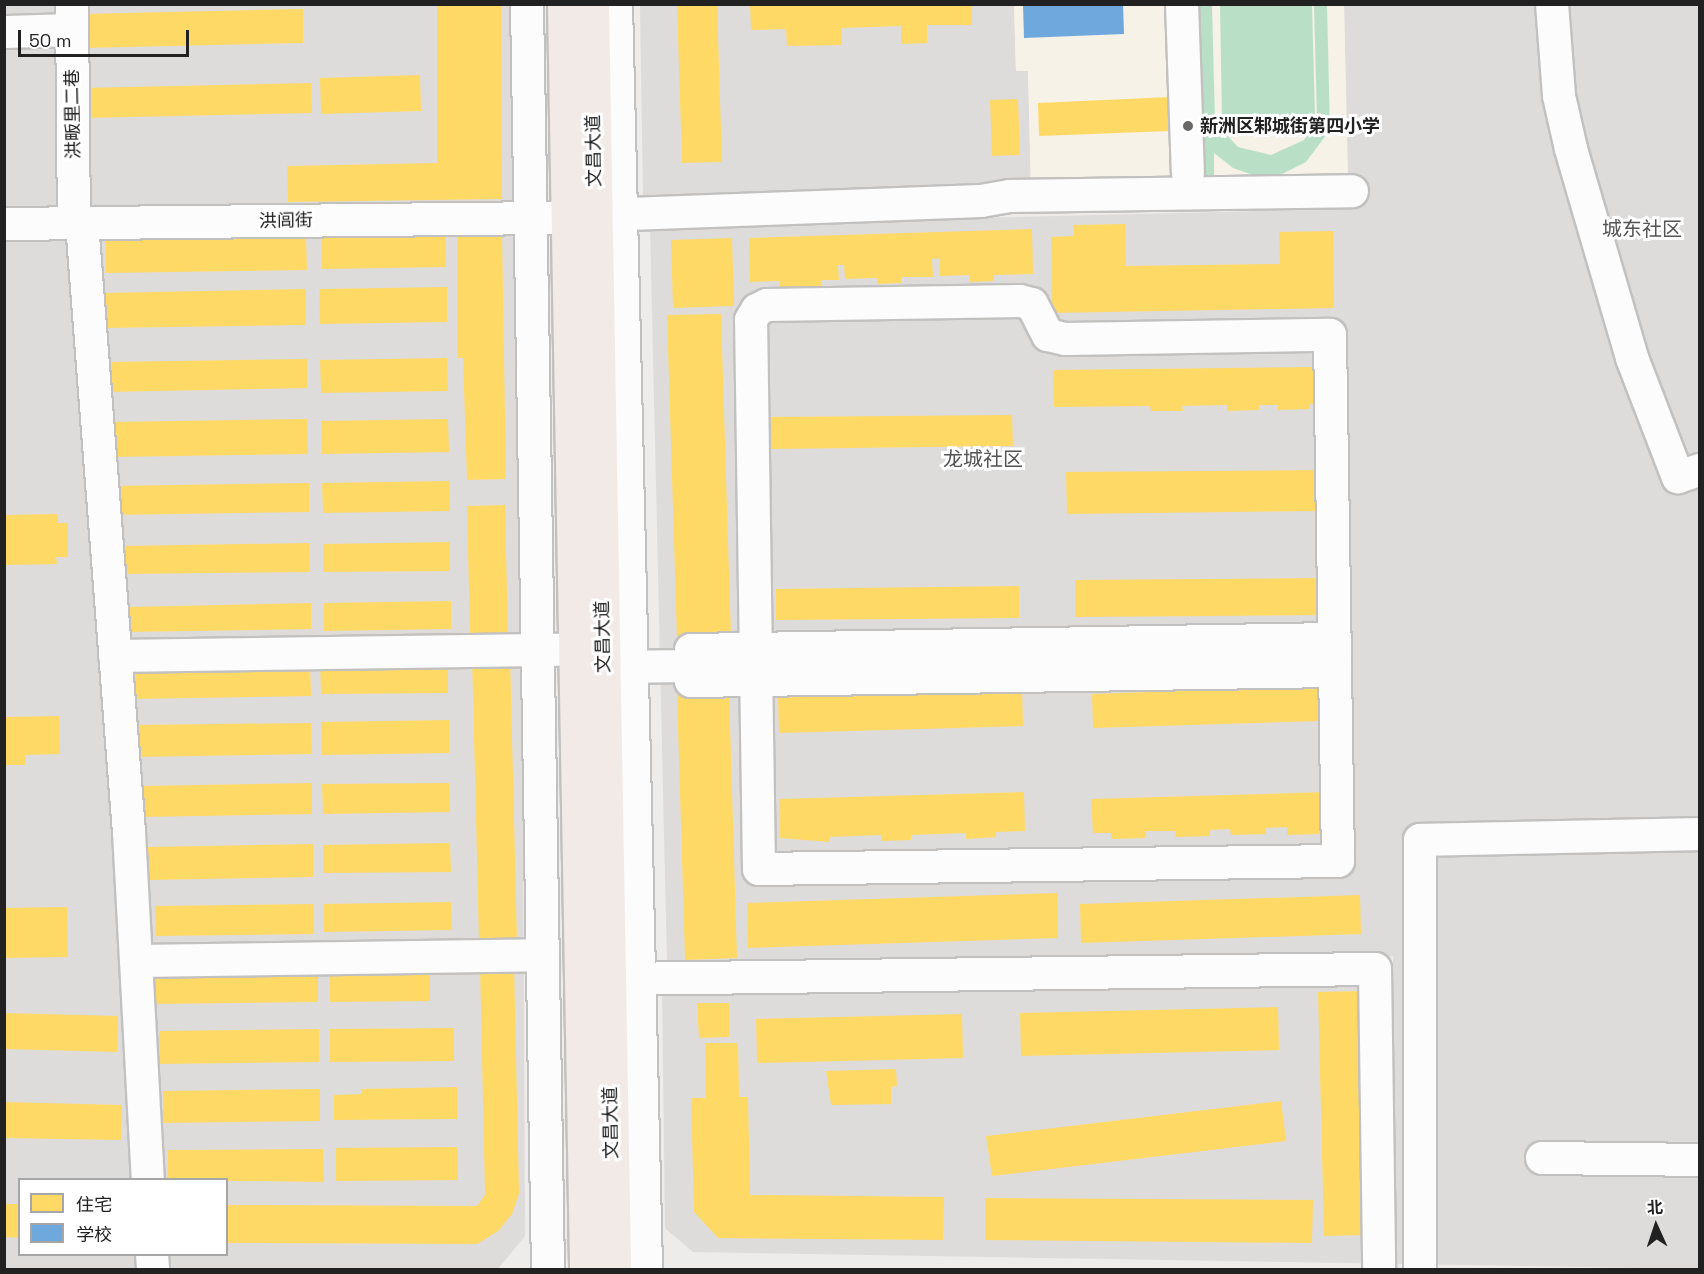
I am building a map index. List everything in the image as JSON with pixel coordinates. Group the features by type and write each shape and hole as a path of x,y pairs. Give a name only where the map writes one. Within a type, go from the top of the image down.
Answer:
{"main road":[{"name":"文昌大道","path":"564,4 595,216 576,650 586,1269"},
{"name":"文昌大道","path":"592,4 595,216 618,667 625,979 614,1269"}],"street":[{"path":"527,4 548,1269"},
{"path":"595,216 616,4"},
{"path":"1182,4 1188,173"},
{"path":"1552,4 1559,96 1632,358 1678,477 1700,470"},
{"path":"4,32 72,17"},
{"name":"洪畈里二巷","path":"72,17 78,223 115,656 148,1178"},
{"name":"洪闾街","path":"4,224 531,218 981,201 1010,196 1352,192"},
{"path":"1020,301 1032,304 1048,335 1066,339 1330,335 1338,861 759,869 756,648 751,320 758,310 767,305 1020,301"},
{"path":"1334,639 691,650 691,681 1335,671"},
{"path":"115,656 576,650"},
{"path":"618,667 691,666"},
{"path":"1420,1269 1420,840 1700,834"},
{"path":"136,961 542,955"},
{"path":"646,1269 625,979 1376,969 1379,1269"},
{"path":"1542,1158 1700,1160"}],"shaded area":[{"path":"4,5 513,5 516,203 5,210"},
{"path":"640,5 1014,5 1016,71 1028,71 1031,189 643,198"},
{"name":"新洲区邾城街第四小学","path":"1014,5 1344,5 1348,180 1031,189 1028,71 1016,71"},
{"path":"1344,5 1699,5 1699,1269 693,1252 665,1228 662,990 1393,977 1393,956 667,963 650,226 1344,209 1343,180 1348,180"},
{"path":"520,227 525,1236 498,1269 5,1268 5,236"}],"green space":[{"path":"1192,5 1212,5 1215,122 1238,147 1271,155 1304,140 1317,120 1314,5 1327,5 1330,130 1306,162 1282,174 1256,176 1233,168 1214,153 1214,177 1197,177"},
{"path":"1220,5 1312,5 1315,116 1222,119"}],"building: 住宅":[{"path":"437,4 501,4 502,199 288,202 287,166 437,163"},
{"path":"750,4 972,4 972,25 927,25 927,43 901,44 901,26 841,28 842,45 787,46 786,29 751,30"},
{"path":"677,5 717,5 722,162 682,163"},
{"path":"303,9 303,43 84,48 83,14"},
{"path":"420,75 421,111 321,114 320,78"},
{"path":"311,83 312,113 83,118 82,88"},
{"path":"1170,97 1171,131 1039,136 1038,103"},
{"path":"1018,99 1020,155 992,156 990,100"},
{"path":"1125,224 1126,266 1280,264 1279,232 1333,231 1334,308 1052,313 1051,237 1074,236 1074,225"},
{"path":"1032,229 1033,274 994,275 994,281 970,282 970,275 940,276 940,258 932,259 933,277 901,277 901,283 877,284 877,278 845,279 844,265 838,265 839,280 821,280 821,287 780,288 780,281 750,282 749,238"},
{"path":"457,232 502,232 506,479 467,480 463,358 457,358"},
{"path":"445,234 446,267 322,269 322,236"},
{"path":"306,236 307,270 106,273 105,239"},
{"path":"732,238 734,306 673,308 671,240"},
{"path":"447,287 447,322 320,324 319,289"},
{"path":"306,289 306,325 104,328 104,293"},
{"path":"721,314 731,638 677,639 667,315"},
{"path":"447,358 448,391 321,393 320,360"},
{"path":"307,359 307,388 107,392 107,362"},
{"path":"1322,367 1323,405 1310,404 1310,409 1278,410 1278,405 1259,405 1259,410 1227,411 1227,405 1182,406 1183,411 1151,411 1150,406 1054,407 1053,370"},
{"path":"1012,415 1013,446 770,449 769,417"},
{"path":"307,419 308,454 111,457 110,422"},
{"path":"448,419 449,452 322,454 321,421"},
{"path":"1320,470 1321,511 1067,514 1066,472"},
{"path":"449,481 450,511 323,513 322,483"},
{"path":"309,483 309,512 112,515 111,486"},
{"path":"505,505 508,636 470,637 467,506"},
{"path":"58,514 58,523 68,523 68,557 56,557 57,564 4,565 4,515"},
{"path":"450,542 450,571 323,572 323,544"},
{"path":"309,543 310,572 123,574 122,546"},
{"path":"1318,578 1319,615 1075,617 1075,580"},
{"path":"1019,586 1019,618 776,620 776,589"},
{"path":"451,601 451,629 324,631 324,603"},
{"path":"311,603 311,629 127,632 127,607"},
{"path":"472,656 510,656 517,941 479,942"},
{"path":"448,660 448,693 321,694 320,661"},
{"path":"310,661 311,696 131,699 131,664"},
{"path":"1319,686 1320,721 1093,728 1092,694"},
{"path":"1022,689 1023,726 779,733 778,697"},
{"path":"729,691 737,958 685,960 677,693"},
{"path":"59,716 60,754 25,755 25,765 4,765 4,717"},
{"path":"449,720 449,753 322,755 321,722"},
{"path":"311,723 312,754 133,757 133,725"},
{"path":"312,783 312,814 141,817 141,786"},
{"path":"449,783 450,812 323,814 322,784"},
{"path":"1024,792 1025,831 996,832 996,837 966,839 966,833 911,835 911,840 881,841 881,835 829,837 830,842 780,838 779,799"},
{"path":"1328,792 1322,834 1287,835 1287,827 1265,828 1266,834 1231,835 1230,829 1210,830 1210,836 1176,837 1175,831 1146,831 1146,838 1111,839 1111,833 1093,833 1091,799"},
{"path":"450,843 451,872 323,873 323,845"},
{"path":"313,844 313,877 148,880 148,847"},
{"path":"1057,893 1058,938 748,948 747,903"},
{"path":"1360,895 1361,934 1081,943 1080,904"},
{"path":"451,902 452,930 324,932 324,904"},
{"path":"314,904 314,934 156,936 155,906"},
{"path":"67,907 68,957 4,958 4,908"},
{"path":"514,965 519,1193 512,1214 498,1231 477,1244 228,1243 228,1205 477,1206 485,1195 480,966"},
{"path":"430,972 430,1001 330,1002 330,973"},
{"path":"318,973 318,1002 155,1004 154,975"},
{"path":"1361,991 1366,1235 1324,1236 1318,992"},
{"path":"697,1003 729,1003 729,1037 699,1038"},
{"path":"1278,1007 1279,1050 1021,1056 1020,1013"},
{"path":"4,1013 118,1016 117,1052 4,1049"},
{"path":"962,1014 963,1058 757,1063 756,1019"},
{"path":"454,1028 454,1061 330,1062 330,1029"},
{"path":"319,1029 319,1062 159,1064 159,1031"},
{"path":"705,1043 738,1043 739,1097 748,1097 750,1195 944,1197 943,1240 718,1238 694,1212 691,1098 706,1098"},
{"path":"896,1069 897,1086 891,1087 891,1104 831,1105 826,1071"},
{"path":"457,1087 457,1119 334,1120 334,1095 361,1094 361,1089"},
{"path":"320,1089 320,1121 163,1123 163,1091"},
{"path":"1281,1101 1286,1141 992,1176 986,1136"},
{"path":"4,1102 122,1105 121,1140 4,1138"},
{"path":"457,1147 458,1180 336,1181 336,1148"},
{"path":"323,1149 324,1182 168,1178 168,1150"},
{"path":"985,1198 1313,1200 1312,1243 985,1240"},
{"path":"4,1204 18,1204 18,1238 4,1237"}],"building: 学校":[{"path":"1023,4 1123,4 1124,34 1024,38"}],"place":[{"name":"新洲区邾城街第四小学","path":"1188,126"}],"district":[{"name":"城东社区","path":"1642,229"},
{"name":"龙城社区","path":"983,459"}]}
